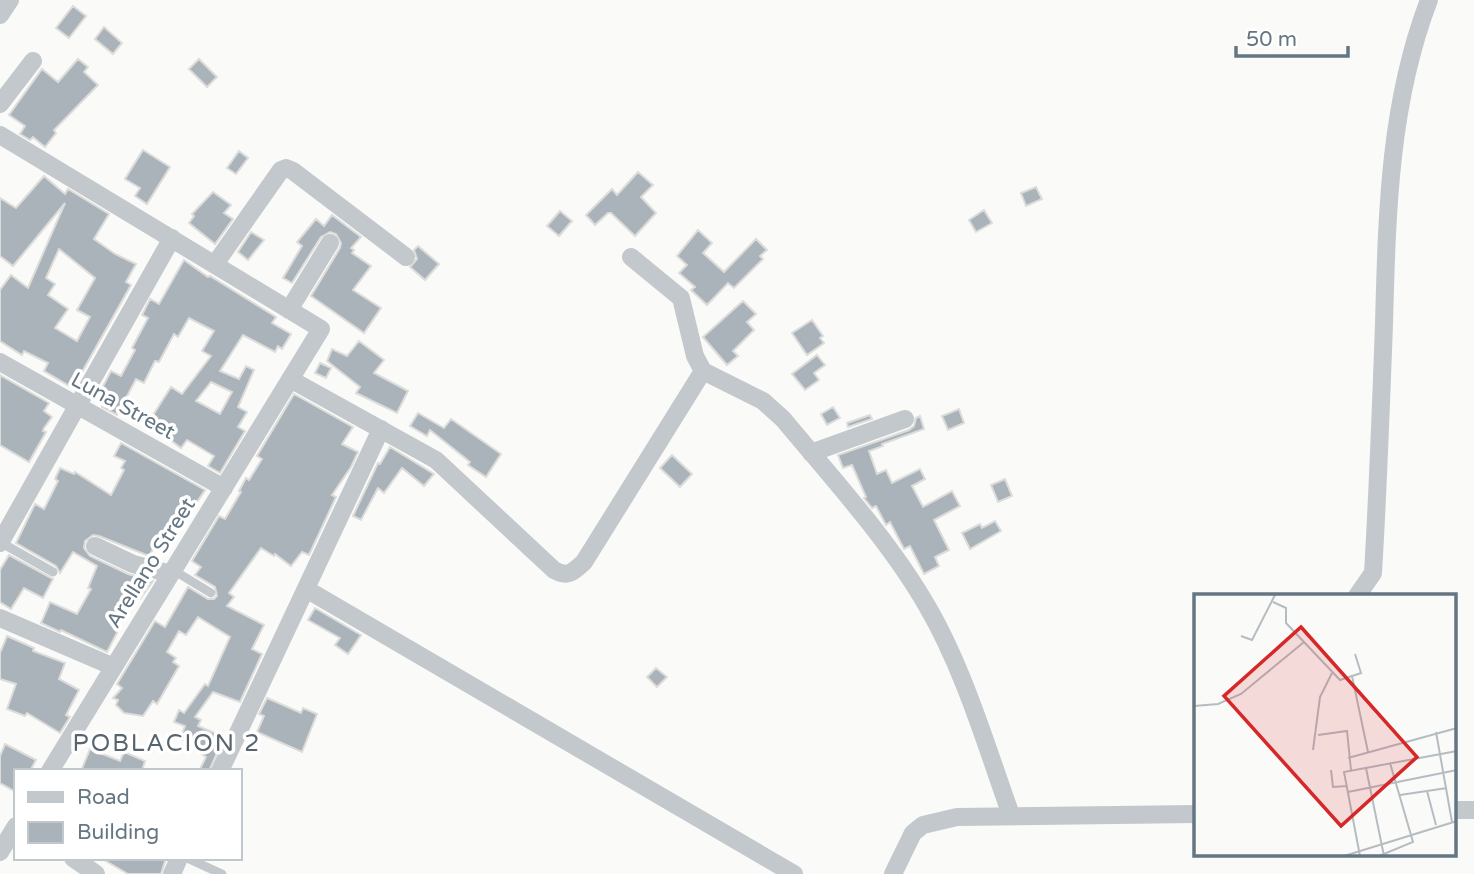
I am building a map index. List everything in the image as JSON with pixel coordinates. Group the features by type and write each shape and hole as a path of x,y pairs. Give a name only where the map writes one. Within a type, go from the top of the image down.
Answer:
{"street":[{"path":"0,15 10,0"},
{"path":"1358,594 1373,573 1390,171 1396,120 1418,27 1429,0"},
{"path":"0,104 33,61"},
{"path":"0,135 289,310 330,243"},
{"path":"215,264 281,170 286,168 407,257"},
{"path":"0,543 172,238"},
{"path":"631,257 681,298 695,356 703,371 763,401 783,419 890,552 927,605 944,638 1011,815"},
{"name":"Arellano Street","path":"51,769 321,329 289,310"},
{"name":"Luna Street","path":"0,362 223,488"},
{"path":"290,379 436,460 554,570 570,575 584,562 703,371"},
{"path":"811,453 905,419"},
{"path":"221,769 381,429"},
{"path":"95,546 133,564 172,572"},
{"path":"306,589 794,874"},
{"path":"0,618 114,667"},
{"path":"1456,810 1474,810"},
{"path":"893,874 913,833 923,825 957,817 1194,814"},
{"path":"0,852 14,829"},
{"path":"76,860 96,874"}],"lane":[{"path":"0,543 53,572"},
{"path":"172,572 211,593"},
{"path":"191,860 222,874"}],"building":[{"path":"73,6 86,16 69,38 56,28"},
{"path":"104,27 122,43 113,54 95,39"},
{"path":"78,59 88,67 84,72 98,85 54,130 56,133 45,147 33,137 30,140 20,134 25,126 9,115 42,69 58,82"},
{"path":"199,59 217,77 207,87 189,69"},
{"path":"143,150 170,167 147,204 135,196 140,188 125,179"},
{"path":"239,151 248,158 236,174 227,168"},
{"path":"638,172 653,185 641,197 656,213 635,236 611,213 595,225 586,215 612,189 617,195"},
{"path":"44,176 65,194 68,189 109,214 94,239 115,254 136,264 126,282 131,285 73,388 44,371 48,363 24,351 22,355 0,341 0,290 11,275 28,288 65,203 13,266 0,256 0,198 16,208","holes":["59,249 95,278 77,310 90,317 77,341 55,328 68,309 48,295 55,284 46,278"]},
{"path":"1036,187 1042,199 1026,206 1021,193"},
{"path":"213,192 231,205 224,213 233,219 215,244 189,223 194,216 192,214"},
{"path":"984,210 992,223 976,232 969,220"},
{"path":"560,211 572,221 559,236 547,226"},
{"path":"332,215 361,237 351,248 354,250 352,253 371,266 353,290 381,308 364,333 311,296 340,248 341,243 336,234 330,232 321,237 292,283 283,278 302,246 297,242 316,219 324,226"},
{"path":"698,230 712,243 703,253 724,272 756,239 767,250 760,256 763,259 734,288 728,283 707,305 691,290 695,287 679,273 687,265 677,256"},
{"path":"251,232 264,240 248,260 238,252"},
{"path":"418,246 439,264 425,280 410,267 417,259 414,250"},
{"path":"184,260 276,317 272,323 291,334 282,349 278,346 275,352 243,335 220,371 239,379 246,366 254,370 238,407 247,412 238,427 245,431 220,473 208,466 214,456 187,440 181,448 148,423 171,387 182,394 211,356 202,351 214,331 189,318 178,337 174,334 159,362 155,361 144,383 136,379 117,415 102,407 109,394 101,390 111,371 121,376 135,350 132,348 148,318 142,315 150,299 159,304","holes":["211,382 232,392 220,414 196,401"]},
{"path":"743,301 756,314 747,322 754,330 733,351 738,356 727,365 703,337"},
{"path":"812,320 823,336 820,338 824,343 807,355 792,333"},
{"path":"359,341 384,360 374,373 408,391 397,413 356,393 360,387 327,361 332,349 347,356"},
{"path":"817,355 825,365 814,373 819,380 805,390 792,374"},
{"path":"320,363 331,368 326,378 315,373"},
{"path":"0,375 49,403 44,411 52,417 44,428 43,431 46,432 29,462 0,445"},
{"path":"294,394 353,427 342,444 358,452 332,495 336,497 309,555 302,552 291,566 261,548 229,593 234,597 227,606 264,625 252,649 262,654 240,702 213,692 195,717 201,720 198,726 224,737 210,769 200,769 206,757 194,749 195,745 180,739 185,726 174,722 179,710 184,713 205,684 208,686 230,637 198,617 186,635 179,631 167,652 176,658 173,662 179,666 157,704 153,701 143,716 124,713 116,705 118,700 113,698 122,688 117,684 155,621 165,627 188,587 208,599 217,596 215,587 195,575 201,567 192,561 219,516 225,519 246,478 249,480 262,459 257,456"},
{"path":"833,407 840,418 827,425 821,414"},
{"path":"959,409 964,423 948,430 942,416"},
{"path":"418,413 444,428 451,419 501,454 486,477 468,465 470,462 430,430 427,436 410,426"},
{"path":"870,415 872,419 848,427 847,423"},
{"path":"920,416 924,429 869,451 877,474 886,470 892,483 920,469 925,479 912,486 923,507 952,491 960,506 934,520 949,550 935,557 939,566 924,574 910,546 904,549 890,522 886,525 876,506 872,508 864,498 866,497 852,465 843,468 838,455 909,430"},
{"path":"121,443 205,490 181,526 176,523 164,542 159,539 149,556 99,536 93,535 85,541 84,548 90,556 128,574 153,581 140,599 130,594 115,627 119,629 107,652 41,623 50,602 77,614 91,589 88,588 97,566 73,552 60,573 56,566 16,543 35,504 44,509 58,481 55,479 60,468 74,474 75,472 111,495 124,470 121,468 125,461 114,456"},
{"path":"390,447 434,474 424,486 402,468 384,493 378,488 361,520 353,516 378,463 380,464"},
{"path":"672,455 692,474 680,487 660,468"},
{"path":"1005,479 1012,496 998,502 991,485"},
{"path":"995,521 1001,531 970,549 962,533 980,524 982,528"},
{"path":"9,555 53,579 43,598 24,588 11,609 0,602 0,570"},
{"path":"315,608 361,635 348,654 335,645 340,638 308,620"},
{"path":"7,636 34,648 33,651 65,663 59,679 79,690 66,715 70,717 60,733 27,713 25,716 7,709 16,684 0,679 0,653"},
{"path":"656,668 667,677 657,687 647,677"},
{"path":"267,698 301,713 303,708 317,714 302,752 257,732 264,716 259,714"},
{"path":"5,744 36,760 31,769 14,769 14,791 0,783 0,756"},
{"path":"90,749 120,761 124,752 145,761 143,769 82,769"},
{"path":"104,860 165,860 161,874 128,874"}],"district":[{"name":"POBLACION 2","path":"167,743"}]}
